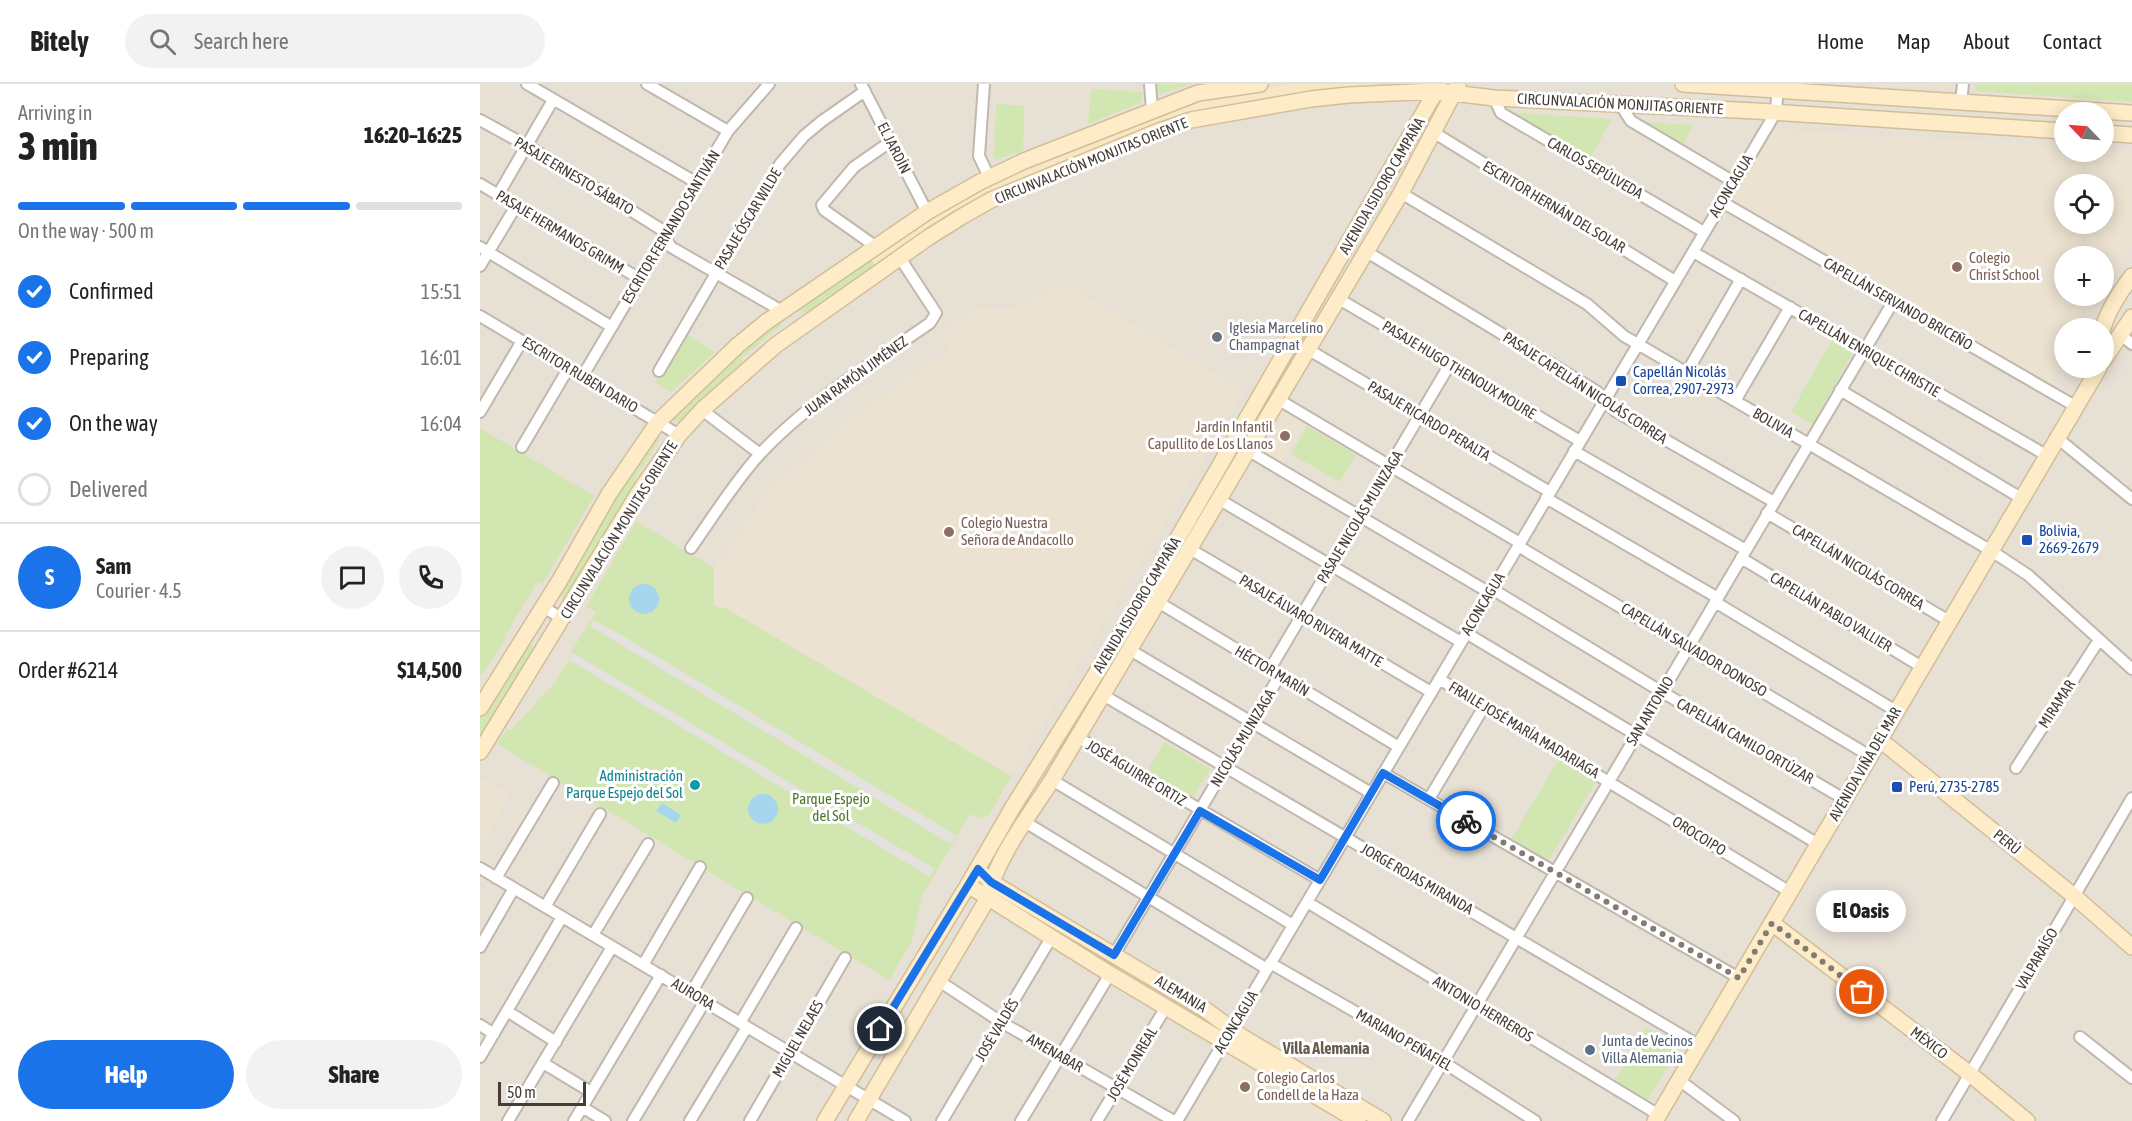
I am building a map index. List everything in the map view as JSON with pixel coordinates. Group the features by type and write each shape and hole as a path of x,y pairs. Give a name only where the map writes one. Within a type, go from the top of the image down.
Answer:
{"street":[{"path":"527,84 697,183"},
{"path":"647,84 728,131"},
{"path":"984,84 980,156 989,177"},
{"path":"1150,84 1152,110"},
{"name":"CIRCUNVALACIÓN MONJITAS ORIENTE","path":"480,708 534,622 609,494 658,422 738,345 875,246 927,212 989,177 1198,93 1260,84"},
{"name":"CIRCUNVALACIÓN MONJITAS ORIENTE","path":"1683,84 1778,87 2132,114"},
{"path":"1961,102 1963,84"},
{"name":"ESCRITOR FERNANDO SANTIVÁN","path":"582,377 728,131 766,85"},
{"name":"ACONCAGUA","path":"1176,1121 1776,112 1778,87"},
{"name":"EL JARDÍN","path":"863,88 927,212"},
{"name":"PASAJE ÓSCAR WILDE","path":"659,371 780,164 804,136 863,88"},
{"name":"AVENIDA ISIDORO CAMPAÑA","path":"856,1121 988,898 991,882 1025,822 1130,650 1152,599 1438,88"},
{"name":"CIRCUNVALACIÓN MONJITAS ORIENTE","path":"480,752 641,489 679,435 702,410 776,345 929,237 991,200 1191,120 1311,99 1457,88 1494,98 1776,112 2054,130"},
{"name":"AVENIDA ISIDORO CAMPAÑA","path":"825,1121 978,869 1013,807 1152,599 1190,549 1220,500 1401,194 1457,88"},
{"name":"CARLOS SEPÚLVEDA","path":"1494,98 1501,113 1704,232"},
{"path":"498,195 553,99"},
{"path":"1623,105 1628,117 1636,124 1734,182"},
{"name":"PASAJE ERNESTO SÁBATO","path":"480,120 531,148 666,235 671,247 782,311"},
{"name":"ESCRITOR HERNÁN DEL SOLAR","path":"1432,132 1675,281"},
{"path":"2114,134 2132,135"},
{"path":"875,246 824,210 822,205 854,167 890,142"},
{"name":"PASAJE HERMANOS GRIMM","path":"480,184 640,279"},
{"name":"BOLIVIA","path":"1401,194 1587,304 1624,336 1990,550 2028,575 2132,669"},
{"name":"CAPELLÁN SERVANDO BRICEÑO","path":"1722,202 2074,406"},
{"path":"480,266 484,250 516,206"},
{"path":"484,250 612,327"},
{"name":"PASAJE CAPELLÁN NICOLÁS CORREA","path":"1367,252 1596,391 1615,411 1774,502"},
{"name":"CAPELLÁN ENRIQUE CHRISTIE","path":"1693,252 2046,455"},
{"name":"JUAN RAMÓN JIMÉNEZ","path":"691,548 760,454 816,401 930,323 936,313 900,258"},
{"path":"2108,318 2132,276"},
{"path":"1687,372 1741,279"},
{"name":"PASAJE HUGO THENOUX MOURE","path":"1339,299 1450,364 1577,446"},
{"name":"SAN ANTONIO","path":"1408,1121 1893,302"},
{"path":"1735,400 1790,307"},
{"path":"776,345 793,321 782,311"},
{"name":"ESCRITOR RUBEN DARIO","path":"480,316 679,435"},
{"path":"2114,350 2126,339 2132,317"},
{"path":"480,411 522,341"},
{"name":"PASAJE RICARDO PERALTA","path":"1309,350 1420,415 1896,711"},
{"name":"PASAJE NICOLÁS MUNIZAGA","path":"1275,672 1302,615 1450,364"},
{"path":"522,447 568,369"},
{"name":"AVENIDA VIÑA DEL MAR","path":"2074,406 2085,378"},
{"name":"AVENIDA VIÑA DEL MAR","path":"1657,1118 2092,378"},
{"path":"1840,390 2021,498"},
{"name":"CAPELLÁN SALVADOR DONOSO","path":"1278,400 1870,756"},
{"path":"702,410 760,454"},
{"path":"2056,437 2132,499"},
{"name":"CAPELLÁN PABLO VALLIER","path":"1577,446 1922,667"},
{"name":"CAPELLÁN CAMILO ORTÚZAR","path":"1249,451 1844,799"},
{"path":"1220,500 1331,566 1636,735 1818,844"},
{"name":"CAPELLÁN NICOLÁS CORREA","path":"1767,513 1949,621"},
{"name":"PASAJE ÁLVARO RIVERA MATTE","path":"1190,549 1431,692"},
{"name":"HÉCTOR MARÍN","path":"1152,599 1399,747"},
{"path":"543,607 563,619"},
{"path":"534,622 554,632"},
{"name":"MIRAMAR","path":"2016,768 2098,640"},
{"path":"1130,650 1371,793"},
{"name":"NICOLÁS MUNIZAGA","path":"1114,955 1252,722 1275,672"},
{"name":"FRAILE JOSÉ MARÍA MADARIAGA","path":"1439,679 1609,781"},
{"name":"JORGE ROJAS MIRANDA","path":"1103,694 1700,1046"},
{"path":"1429,799 1485,705"},
{"name":"JOSÉ AGUIRRE ORTIZ","path":"1077,737 1320,880"},
{"name":"PERÚ","path":"1879,739 2074,896 2132,947"},
{"path":"1383,773 1739,978"},
{"path":"1052,780 1293,925"},
{"name":"OROCOIPO","path":"1609,781 1790,892"},
{"path":"496,878 553,783"},
{"name":"VALPARAÍSO","path":"1942,1121 2132,798"},
{"path":"545,907 600,814"},
{"name":"MARIANO PEÑAFIEL","path":"1025,822 1269,966 1443,1062 1535,1121"},
{"path":"593,935 648,844"},
{"path":"643,965 700,867"},
{"name":"AURORA","path":"480,868 905,1121"},
{"name":"ALEMANIA","path":"978,869 991,882 1203,1008 1228,1035 1358,1121"},
{"name":"ALEMANIA","path":"968,885 1166,1007 1272,1055 1383,1121"},
{"path":"480,946 514,888"},
{"path":"691,993 747,898"},
{"name":"ANTONIO HERREROS","path":"1307,902 1657,1118"},
{"path":"480,1057 562,917"},
{"name":"MÉXICO","path":"1772,923 1970,1074 2027,1121"},
{"path":"690,1121 796,928"},
{"name":"JOSÉ VALDÉS","path":"942,1121 1052,938"},
{"path":"508,1121 612,947"},
{"name":"MIGUEL NELAES","path":"750,1121 845,958"},
{"path":"1021,1121 1110,974"},
{"path":"574,1121 661,975"},
{"name":"AMENABAR","path":"939,981 1001,1022 1176,1121"},
{"path":"638,1119 705,1001"},
{"name":"JOSÉ MONREAL","path":"1098,1121 1166,1007"},
{"path":"507,1011 556,1042"},
{"path":"480,1025 494,1034"},
{"path":"2080,1037 2132,1078"},
{"path":"543,1063 591,1092"},
{"path":"1680,1080 1734,1121"},
{"path":"582,1107 605,1121"}],"shaded area":[{"path":"480,84 2132,84 2132,1121 480,1121"},
{"path":"1859,84 1947,84 1947,89"},
{"name":"Colegio Christ School","path":"1775,129 2054,145 2054,162 2114,162 2114,149 2132,150 2132,248 2114,274 2114,246 2054,246 2054,306 2094,306 2087,318 2054,318 2054,376 2049,385 1734,198"},
{"name":"Colegio Nuestra Señora de Andacollo","path":"1065,283 1245,391 1011,776 724,607 713,604 714,568 764,495 841,424 950,349 942,331 980,307 1011,310"},
{"name":"Jardín Infantil Capullito de Los Llanos","path":"1285,413 1305,423 1281,463 1266,454 1264,448"},
{"path":"593,620 956,835 951,844 590,626"},
{"path":"573,653 935,869 930,877 569,660"},
{"path":"480,777 510,794 480,848"},
{"name":"Colegio Carlos Condell de la Haza","path":"1228,1055 1336,1118 1335,1121 1188,1121"}],"green space":[{"path":"1156,84 1192,84 1155,95"},
{"path":"1975,84 2132,84 2132,102 1975,91"},
{"path":"1091,89 1142,92 1142,102 1088,124"},
{"path":"996,104 1024,106 1023,151 994,160"},
{"path":"1514,113 1612,119 1590,158"},
{"path":"1644,122 1693,125 1683,145"},
{"path":"869,257 876,266 811,311 803,313 799,310 799,307"},
{"path":"781,321 781,325 742,358 741,365 680,422 673,421 672,419 762,332"},
{"path":"686,334 715,352 671,392 655,382"},
{"path":"1833,338 1854,350 1813,424 1791,412"},
{"path":"1307,426 1356,455 1340,482 1291,454"},
{"path":"480,428 594,496 544,581 536,583 504,638 506,639 480,677"},
{"path":"657,436 660,439 634,480 636,486 565,600 559,595 616,495"},
{"name":"Parque Espejo del Sol","path":"636,521 714,568 714,604 721,608 724,607 1011,776 989,815 982,819 970,814 922,896 912,941 889,980 497,744 507,729 511,730 555,683 596,612 586,607"},
{"path":"529,643 535,649 480,735 480,714"},
{"path":"1164,742 1210,769 1193,797 1148,770"},
{"path":"1560,758 1597,780 1547,863 1510,841"},
{"path":"1646,1028 1680,1046 1648,1100 1615,1081"}],"sand":[{"path":"1289,84 1428,84 1346,89 1124,140 876,266 869,257 919,222 983,187 1045,160 1189,103"}],"water":[{"path":"644,584 655,588 659,599 655,610 644,614 633,610 629,599 633,588"},
{"path":"763,794 774,798 778,809 774,820 763,824 752,820 748,809 752,798"},
{"path":"662,803 681,815 676,823 656,811"}],"way so far":[{"path":"1466,821 1739,978 1772,923 1862,992"}],"place":[{"name":"Colegio Christ School","path":"1957,267"},
{"name":"Iglesia Marcelino Champagnat","path":"1217,337"},
{"name":"Capellán Nicolás Correa, 2907-2973","path":"1621,381"},
{"name":"Jardín Infantil Capullito de Los Llanos","path":"1285,436"},
{"name":"Colegio Nuestra Señora de Andacollo","path":"949,532"},
{"name":"Bolivia, 2669-2679","path":"2027,540"},
{"name":"Administración Parque Espejo del Sol","path":"695,785"},
{"name":"Perú, 2735-2785","path":"1897,787"},
{"name":"El Oasis","path":"1862,992"},
{"name":"Junta de Vecinos Villa Alemania","path":"1590,1050"},
{"name":"Colegio Carlos Condell de la Haza","path":"1245,1087"}],"district":[{"name":"Villa Alemania","path":"1326,1048"}],"route":[{"path":"880,1029 978,869 991,882 1114,955 1200,811 1320,880 1383,773 1466,821"}]}
